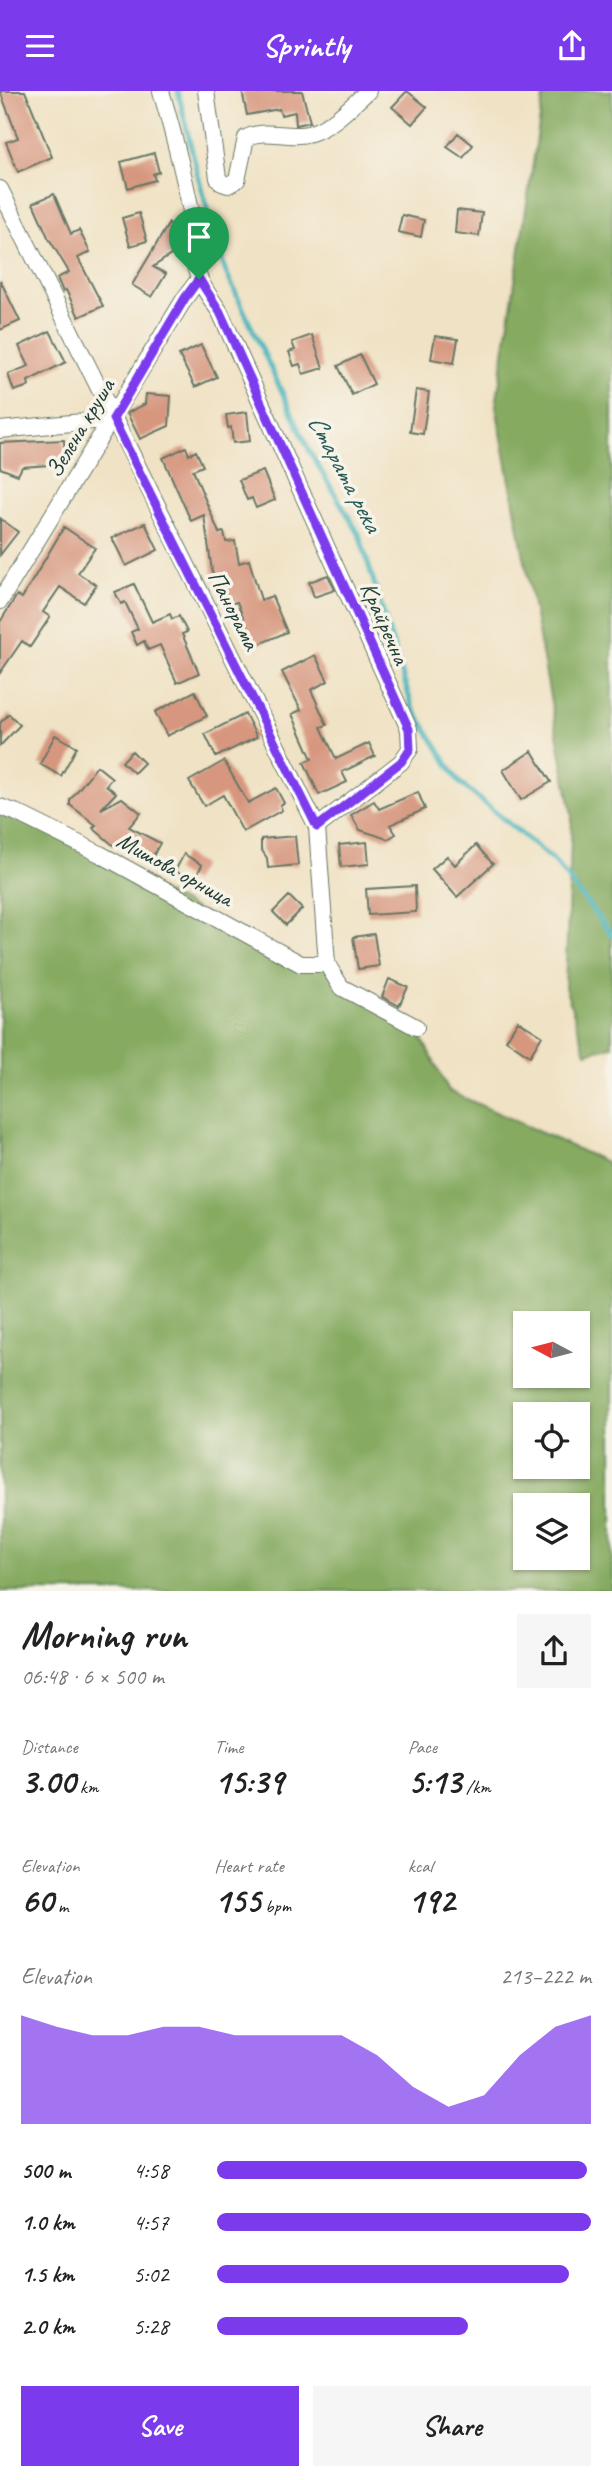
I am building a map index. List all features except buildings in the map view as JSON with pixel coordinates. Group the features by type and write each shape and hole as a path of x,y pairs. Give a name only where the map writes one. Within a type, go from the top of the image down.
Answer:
{"street":[{"name":"Крайречна","path":"161,91 177,147 192,217 192,255 199,279 220,312 409,729 410,749 401,762 317,827"},
{"path":"206,91 218,178 225,185 232,185 237,180 246,138 256,133 309,134 332,122 368,91"},
{"name":"Панорама","path":"0,189 317,827 327,964"},
{"name":"Зелена круша","path":"0,601 199,279"},
{"path":"0,430 113,419"},
{"name":"Мишова орница","path":"0,807 100,854 301,964 327,964"},
{"path":"327,964 341,987 416,1027"}],"green space":[{"path":"544,91 612,91 612,1046 586,1053 565,987 572,815 496,406"},
{"path":"0,807 301,964 327,964 416,1027 449,1091 606,1162 612,1174 612,1591 0,1591"}],"waterway":[{"name":"Старата река","path":"178,91 197,172 225,270 310,452 359,534 412,706 459,782 555,862 612,935"}],"route":[{"path":"199,279 220,312 409,729 410,749 401,762 317,827 113,419 199,279"}]}
